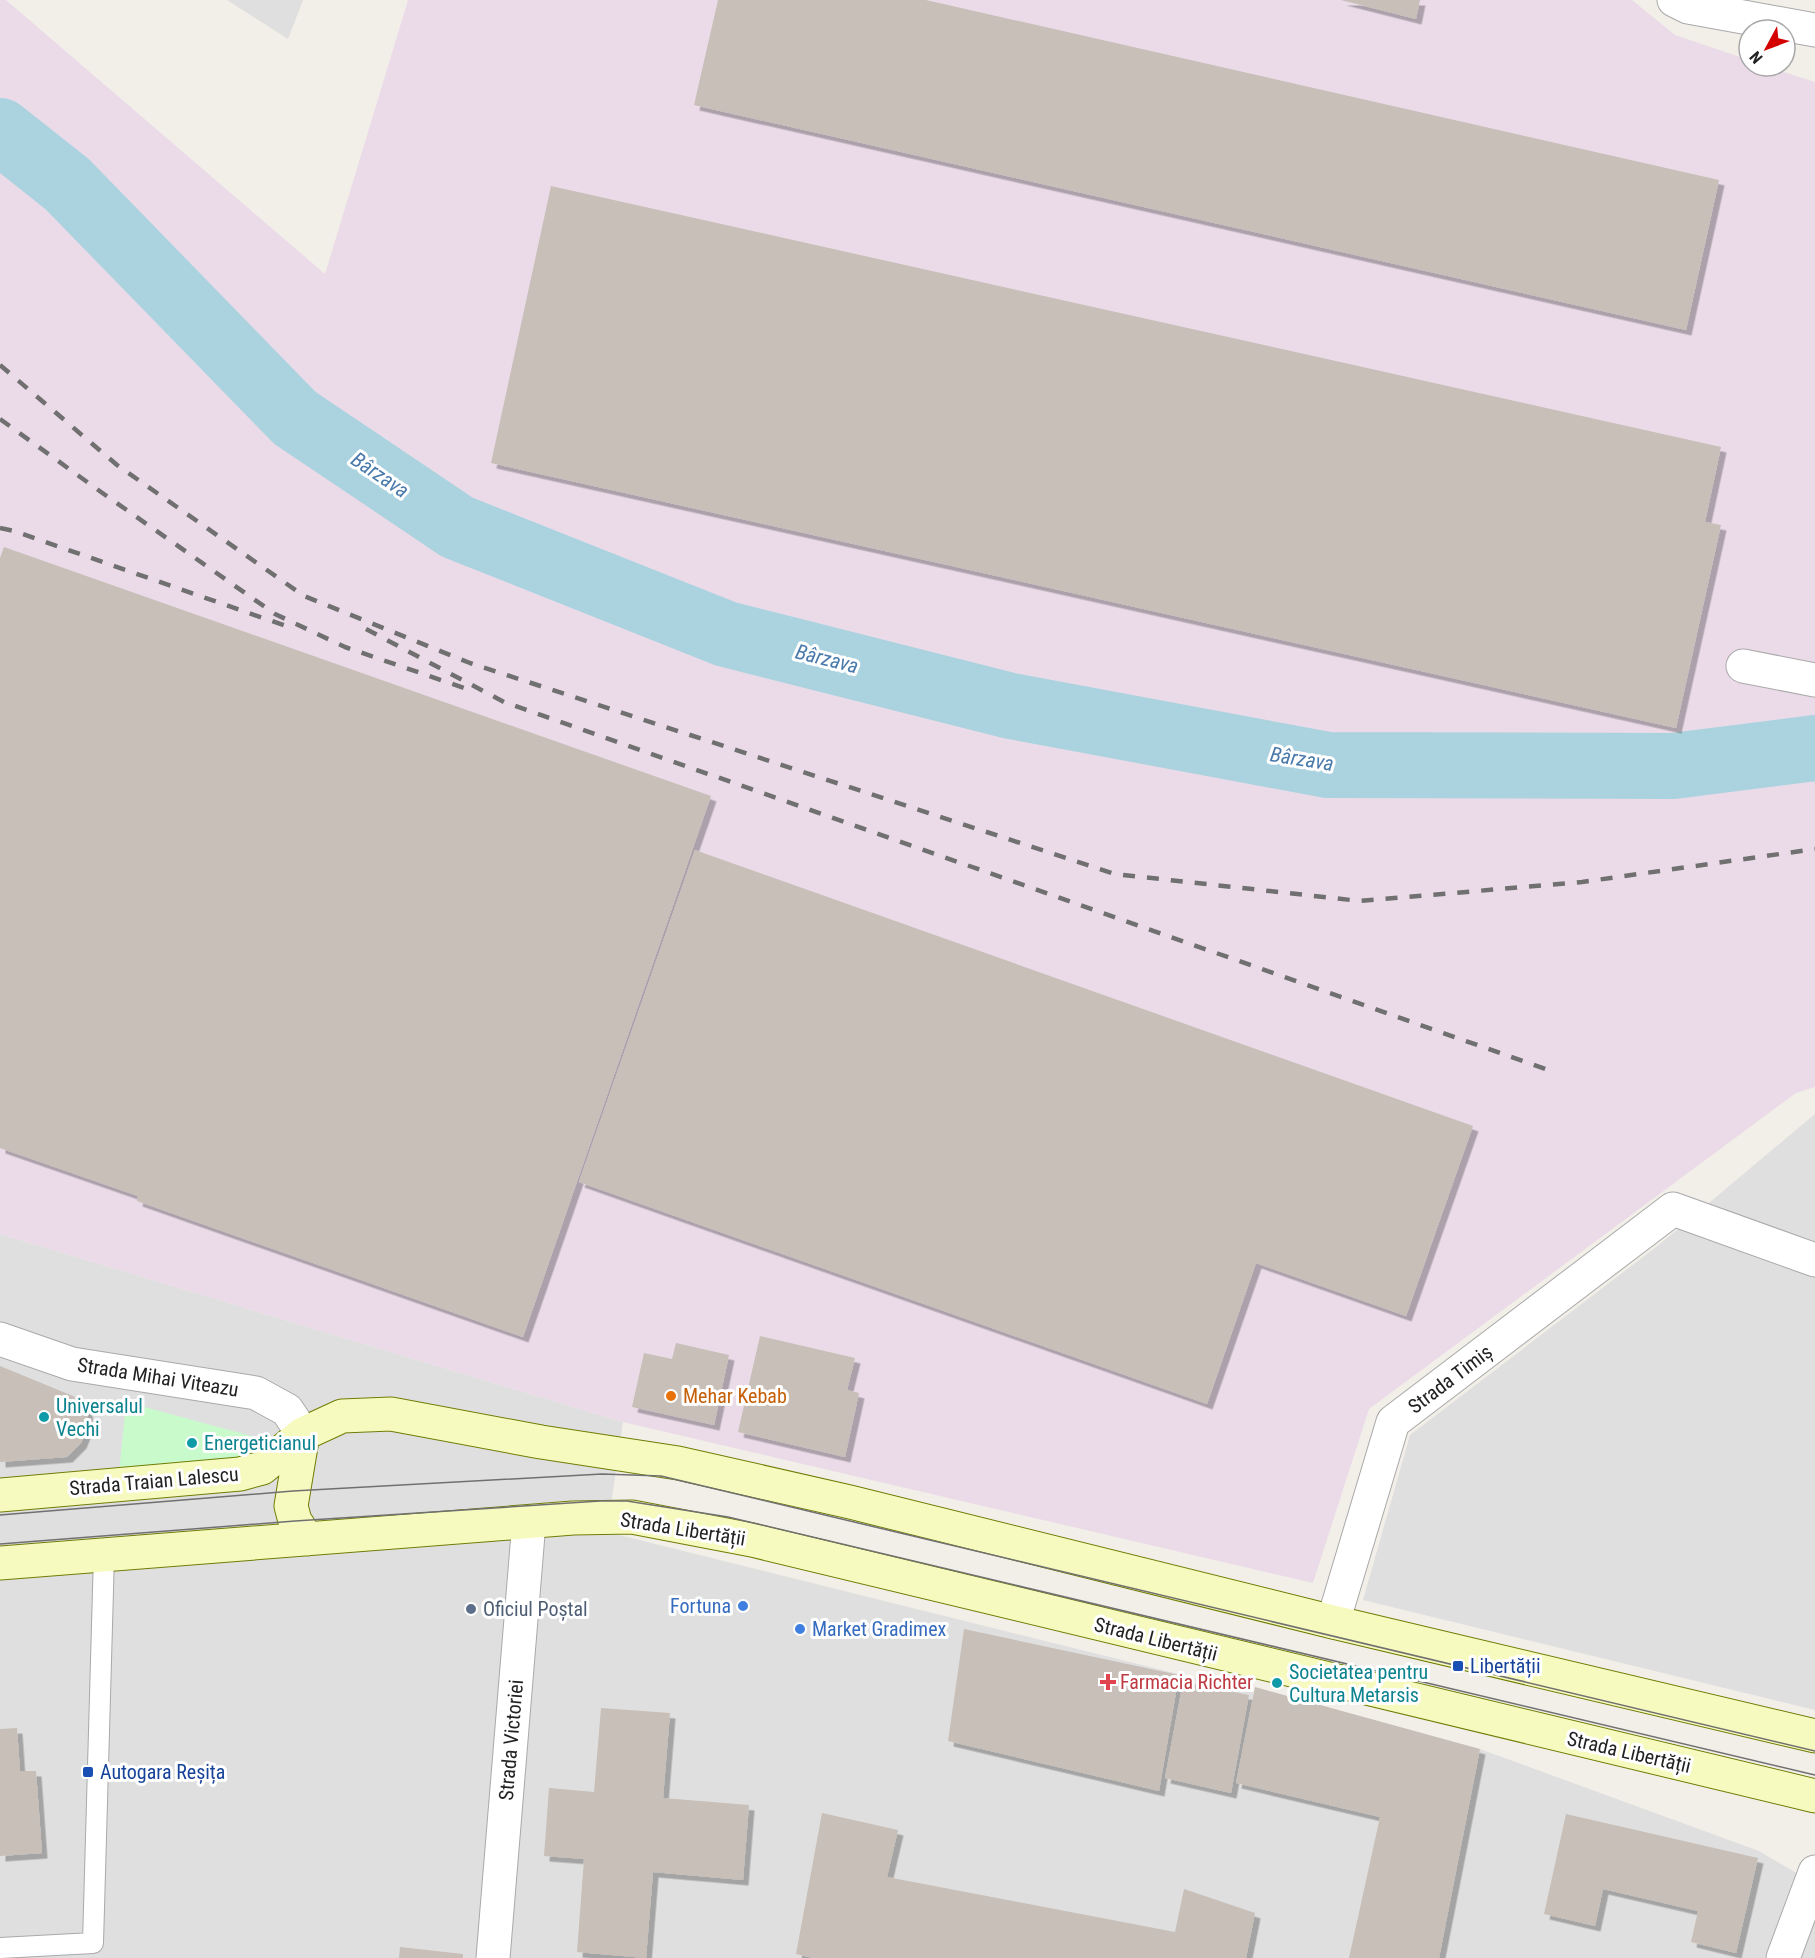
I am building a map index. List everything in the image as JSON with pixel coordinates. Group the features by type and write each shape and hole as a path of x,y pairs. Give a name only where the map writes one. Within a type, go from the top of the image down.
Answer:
{"main road":[{"name":"Strada Traian Lalescu","path":"0,1495 240,1474 262,1468 303,1434 342,1416 392,1414 541,1442 713,1470 1333,1622"},
{"path":"303,1434 291,1506 295,1521 307,1539"},
{"name":"Strada Libertății","path":"530,1522 573,1518 632,1517 752,1540 1815,1796"},
{"path":"0,1563 530,1522"},
{"path":"1333,1622 1815,1736"}],"street":[{"path":"1674,0 1688,7 1815,30"},
{"path":"1743,666 1815,680"},
{"name":"Strada Timiș","path":"1333,1622 1393,1422 1672,1209 1815,1260"},
{"name":"Strada Mihai Viteazu","path":"0,1339 72,1364 256,1393 287,1410 303,1434"},
{"name":"Strada Victoriei","path":"493,1958 530,1522"},
{"path":"1783,1958 1815,1872"}],"lane":[{"path":"0,1948 93,1943 104,1555"}],"shaded area":[{"path":"0,0 6,0 325,274 408,0 1632,0 1675,35 1737,56 1737,78 1797,78 1797,76 1815,82 1815,1087 1796,1093 1369,1409 1313,1583 623,1422 0,1234"},
{"path":"227,0 303,0 288,39"},
{"path":"1815,1114 1815,1710 1363,1600 1410,1435 1660,1244"},
{"path":"0,1234 623,1422 607,1532 1480,1749 1759,1851 1815,1884 1815,1958 0,1958"}],"green space":[{"path":"126,1402 266,1440 261,1462 119,1474"}],"building":[{"path":"718,0 926,0 1719,180 1686,330 694,105"},
{"path":"1341,0 1420,0 1416,19"},
{"path":"551,186 1721,447 1705,522 1721,525 1676,728 491,463"},
{"path":"4,547 711,796 523,1337 137,1201 138,1196 0,1148 0,558"},
{"path":"695,850 1473,1126 1406,1316 1256,1263 1207,1404 579,1182"},
{"path":"760,1336 855,1358 847,1390 859,1393 845,1457 738,1432"},
{"path":"676,1343 729,1355 714,1425 632,1407 644,1353 672,1359"},
{"name":"Universalul Vechi","path":"0,1366 73,1396 87,1408 88,1426 81,1443 67,1457 0,1462"},
{"path":"964,1629 1179,1675 1159,1791 948,1741"},
{"path":"1183,1682 1249,1695 1231,1793 1165,1778"},
{"path":"1255,1687 1480,1749 1439,1958 1349,1958 1380,1817 1236,1783"},
{"path":"601,1708 670,1713 663,1798 749,1805 743,1880 653,1872 646,1958 577,1952 584,1859 544,1856 549,1788 594,1792"},
{"path":"17,1728 20,1771 36,1771 42,1853 0,1856 0,1729"},
{"path":"822,1813 898,1830 887,1877 1175,1932 1184,1889 1255,1913 1246,1958 813,1958 796,1954"},
{"path":"1566,1814 1758,1858 1736,1953 1691,1942 1698,1911 1603,1889 1595,1926 1544,1914"},
{"path":"400,1947 463,1954 463,1958 399,1958"}],"waterway":[{"name":"Bârzava","path":"0,131 67,184 295,418 457,527 726,634 1011,706 1328,765 1673,766 1815,748"}],"tram line":[{"path":"0,1515 293,1491 602,1474 661,1476 1815,1751"},
{"path":"0,1544 295,1521 627,1501 728,1517 1815,1775"}],"railway":[{"path":"0,365 117,465 304,596 470,663 1115,874 1360,901 1582,882 1815,849"},
{"path":"0,419 275,614 345,647 464,688"},
{"path":"0,528 286,626"},
{"path":"366,629 504,702 1551,1071"}],"place":[{"name":"Mehar Kebab","path":"671,1396"},
{"name":"Universalul Vechi","path":"44,1417"},
{"name":"Energeticianul","path":"192,1443"},
{"name":"Fortuna","path":"743,1606"},
{"name":"Oficiul Poștal","path":"471,1609"},
{"name":"Market Gradimex","path":"800,1629"},
{"name":"Libertății","path":"1458,1666"},
{"name":"Farmacia Richter","path":"1108,1682"},
{"name":"Societatea pentru Cultura Metarsis","path":"1277,1683"},
{"name":"Autogara Reșița","path":"88,1772"}]}
